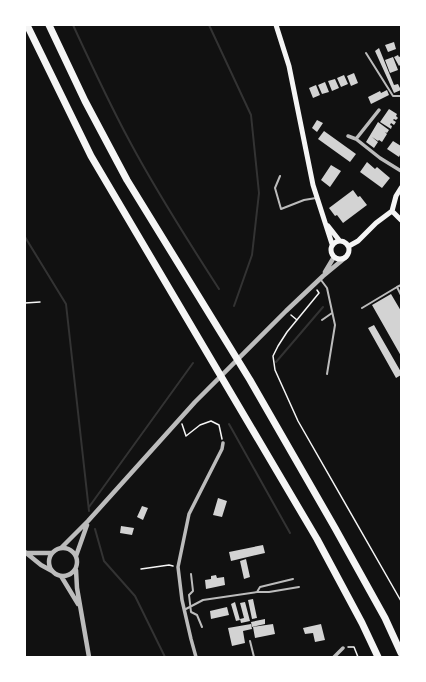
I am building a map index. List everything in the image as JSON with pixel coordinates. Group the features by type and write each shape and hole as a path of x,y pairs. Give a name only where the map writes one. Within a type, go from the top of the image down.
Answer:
{"highway":[{"path":"27,25 91,156 317,539 362,623 378,657"},
{"path":"49,25 85,101 121,169 254,386 385,618 401,653"}],"main road":[{"path":"276,25 289,66 317,198 332,244 331,252 334,257 340,259 346,258 350,252 349,246 346,242 339,240 325,222"},
{"path":"349,246 358,241 376,223 392,211 396,196 401,188"},
{"path":"392,211 401,220"},
{"path":"332,244 339,240"}],"street":[{"path":"356,139 379,110"},
{"path":"348,136 356,139 380,158 401,171"},
{"path":"322,277 334,257"},
{"path":"25,553 52,552 60,548 88,521 195,402 286,311 322,277 346,258"},
{"path":"196,657 184,610 178,567 189,514 222,449 223,443"},
{"path":"76,556 88,521"},
{"path":"60,548 70,549 78,560 76,570 77,588 89,657"},
{"path":"52,552 49,564 52,571"},
{"path":"25,553 41,565 62,576 80,609"},
{"path":"62,576 69,575 76,570"},
{"path":"334,657 343,648"}],"lane":[{"path":"366,52 393,96 401,96"},
{"path":"280,176 275,188 281,209 304,200 317,198"},
{"path":"322,277 327,288 335,325 326,374"},
{"path":"362,308 401,285"},
{"path":"396,288 401,295"},
{"path":"322,320 332,313"},
{"path":"191,574 193,591 190,595 192,612 198,615 202,627"},
{"path":"257,592 260,587 294,579"},
{"path":"184,610 203,600 299,587"},
{"path":"250,641 254,657"}],"path":[{"path":"317,290 319,293 278,346 273,356 276,370 298,421 401,601"},
{"path":"25,303 40,302"},
{"path":"286,311 297,320"},
{"path":"181,422 186,436 200,425 212,421 219,425 223,443"},
{"path":"141,569 169,565 178,567"},
{"path":"343,648 354,647 358,657"}],"building":[{"path":"394,42 396,49 388,52 385,45"},
{"path":"379,48 394,85 398,84 401,90 394,93 375,51"},
{"path":"398,55 399,57 401,56 401,64 399,66 394,57"},
{"path":"393,57 398,70 390,73 385,60"},
{"path":"354,73 358,83 351,86 347,76"},
{"path":"344,75 348,84 341,87 337,78"},
{"path":"335,79 339,88 332,91 328,81"},
{"path":"325,82 329,92 322,94 318,85"},
{"path":"316,85 320,95 313,98 309,88"},
{"path":"387,90 389,95 371,104 368,97 380,91 381,93"},
{"path":"389,109 397,114 396,116 398,118 393,120 396,122 394,125 391,123 391,129 380,122"},
{"path":"317,120 323,123 317,132 312,128"},
{"path":"378,122 389,130 387,133 385,132 387,134 382,142 372,137 378,142 374,148 366,142"},
{"path":"324,131 356,154 350,162 318,139"},
{"path":"393,141 401,146 401,153 399,157 387,149"},
{"path":"367,162 375,169 377,167 390,178 382,188 360,172"},
{"path":"331,165 341,171 330,187 321,180"},
{"path":"353,190 367,205 343,223 329,208"},
{"path":"391,294 401,311 401,356 372,305"},
{"path":"374,325 401,372 401,375 396,378 368,328"},
{"path":"218,498 227,501 222,517 213,515"},
{"path":"142,506 148,508 143,520 137,517"},
{"path":"121,526 134,528 132,535 120,533"},
{"path":"263,545 265,553 231,561 229,552"},
{"path":"246,559 250,577 244,579 240,561"},
{"path":"216,575 217,578 224,577 225,585 206,589 205,580 211,579 211,576"},
{"path":"253,599 257,618 252,619 248,600"},
{"path":"235,602 240,620 236,621 231,604"},
{"path":"245,602 250,621 241,623 240,619 244,618 240,603"},
{"path":"227,607 229,615 211,619 210,611"},
{"path":"265,619 265,624 252,627 251,622"},
{"path":"251,624 252,629 243,631 245,643 232,646 228,628"},
{"path":"273,624 275,634 255,638 253,627"},
{"path":"321,624 325,640 315,642 313,633 305,634 303,628"}],"waterway":[{"path":"73,25 107,98 139,159 172,216 219,289"},
{"path":"209,25 251,115 259,193 252,255 234,306"},
{"path":"25,237 66,304 89,511"},
{"path":"276,362 323,307"},
{"path":"89,507 193,363"},
{"path":"229,424 290,533"},
{"path":"95,529 104,561 135,596 165,657"}]}
